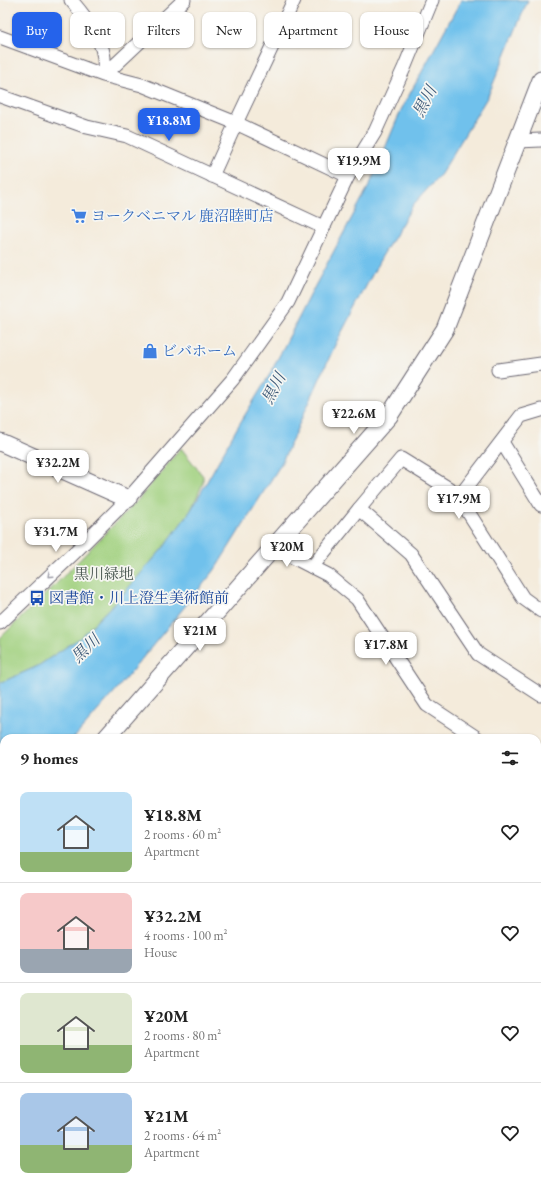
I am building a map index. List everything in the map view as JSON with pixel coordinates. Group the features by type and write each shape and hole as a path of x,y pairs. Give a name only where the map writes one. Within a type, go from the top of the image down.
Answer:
{"street":[{"path":"72,0 87,19 99,41 104,55 104,70"},
{"path":"104,70 113,67 184,0"},
{"path":"212,176 294,0"},
{"path":"0,623 128,499 233,379 288,302 348,176 375,132 406,66 432,0"},
{"path":"0,36 104,70 142,85 236,123 348,176"},
{"path":"109,734 389,416 445,329 541,80"},
{"path":"0,96 87,127 127,136 323,227"},
{"path":"518,141 541,140"},
{"path":"498,370 541,364"},
{"path":"459,497 521,416 541,410"},
{"path":"0,442 128,499"},
{"path":"502,442 541,505"},
{"path":"312,567 401,459 456,493 523,598 541,611"},
{"path":"360,509 411,554 478,654 541,695"},
{"path":"273,547 328,575 357,599 427,706 471,734"}],"green space":[{"name":"黒川緑地","path":"181,448 203,476 203,483 191,510 164,547 123,594 81,637 38,666 0,683 0,638 55,585 138,500"}],"water":[{"name":"黒川","path":"461,0 528,0 488,96 441,174 413,205 381,258 336,343 281,464 214,571 117,689 78,734 0,734 0,683 38,666 81,637 123,594 164,547 191,510 237,428 270,374 370,184 401,110"}],"place":[{"name":"ヨークベニマル 鹿沼睦町店","path":"79,216"},
{"name":"ビバホーム","path":"150,351"},
{"name":"図書館・川上澄生美術館前","path":"37,598"}]}
